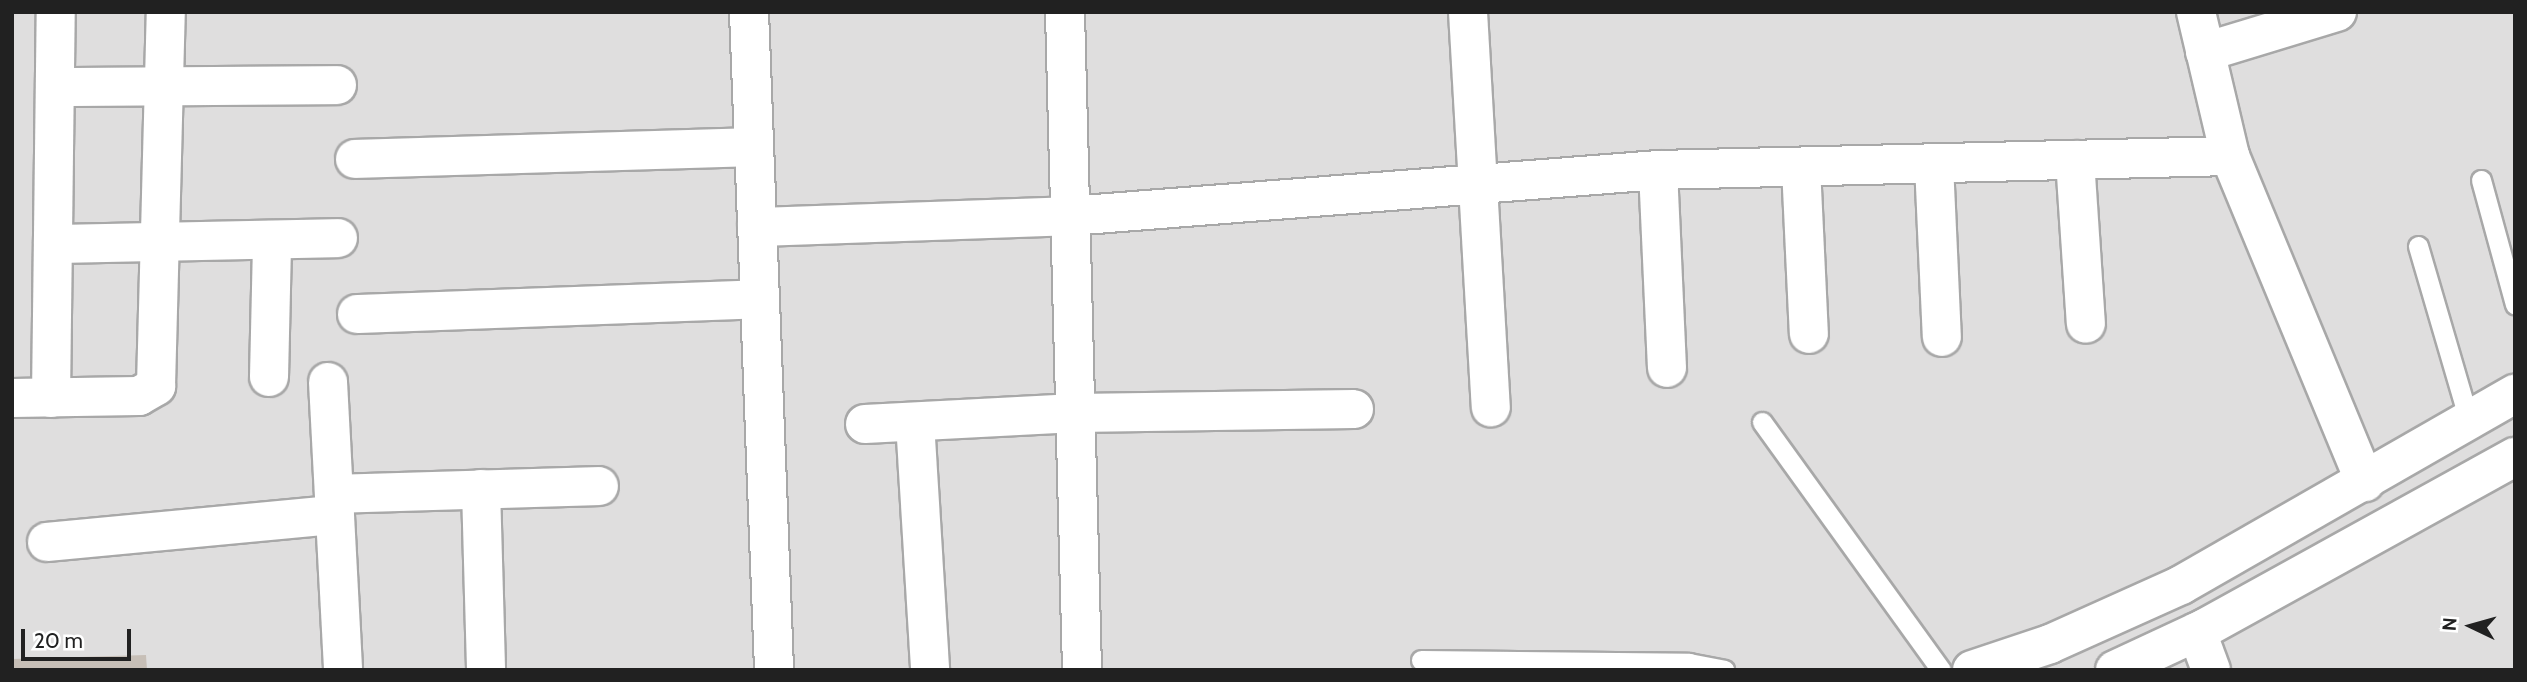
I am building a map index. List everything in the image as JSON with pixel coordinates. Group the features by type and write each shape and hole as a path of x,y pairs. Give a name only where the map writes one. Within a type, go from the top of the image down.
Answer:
{"street":[{"path":"51,398 56,12"},
{"path":"12,398 139,396 156,386 162,242 166,12"},
{"path":"749,12 774,670"},
{"path":"1065,12 1082,670"},
{"path":"1468,12 1491,407"},
{"path":"2196,12 2230,156 2365,482"},
{"path":"2205,52 2337,12"},
{"path":"55,87 337,85"},
{"path":"355,159 754,147"},
{"path":"757,227 1070,216 1658,170 2230,156"},
{"path":"2075,160 2086,324"},
{"path":"1934,164 1942,337"},
{"path":"1801,167 1809,334"},
{"path":"1658,170 1667,368"},
{"path":"52,244 338,238"},
{"path":"269,377 272,240"},
{"path":"357,314 760,299"},
{"path":"328,382 343,670"},
{"path":"1972,670 2050,644 2181,585 2470,424 2515,394"},
{"path":"866,424 1076,414 1354,408"},
{"path":"915,422 930,670"},
{"path":"2115,670 2197,632 2515,457"},
{"path":"47,542 335,504 481,489 599,486"},
{"path":"481,489 486,670"},
{"path":"2197,632 2211,670"}],"lane":[{"path":"2480,180 2515,304"},
{"path":"2418,246 2470,424"},
{"path":"1762,422 1941,670"},
{"path":"1421,660 1689,663 1724,670"}],"shaded area":[{"path":"12,12 2515,12 2515,670 12,670"}],"building":[{"path":"146,655 147,670 12,670 12,659"}]}
